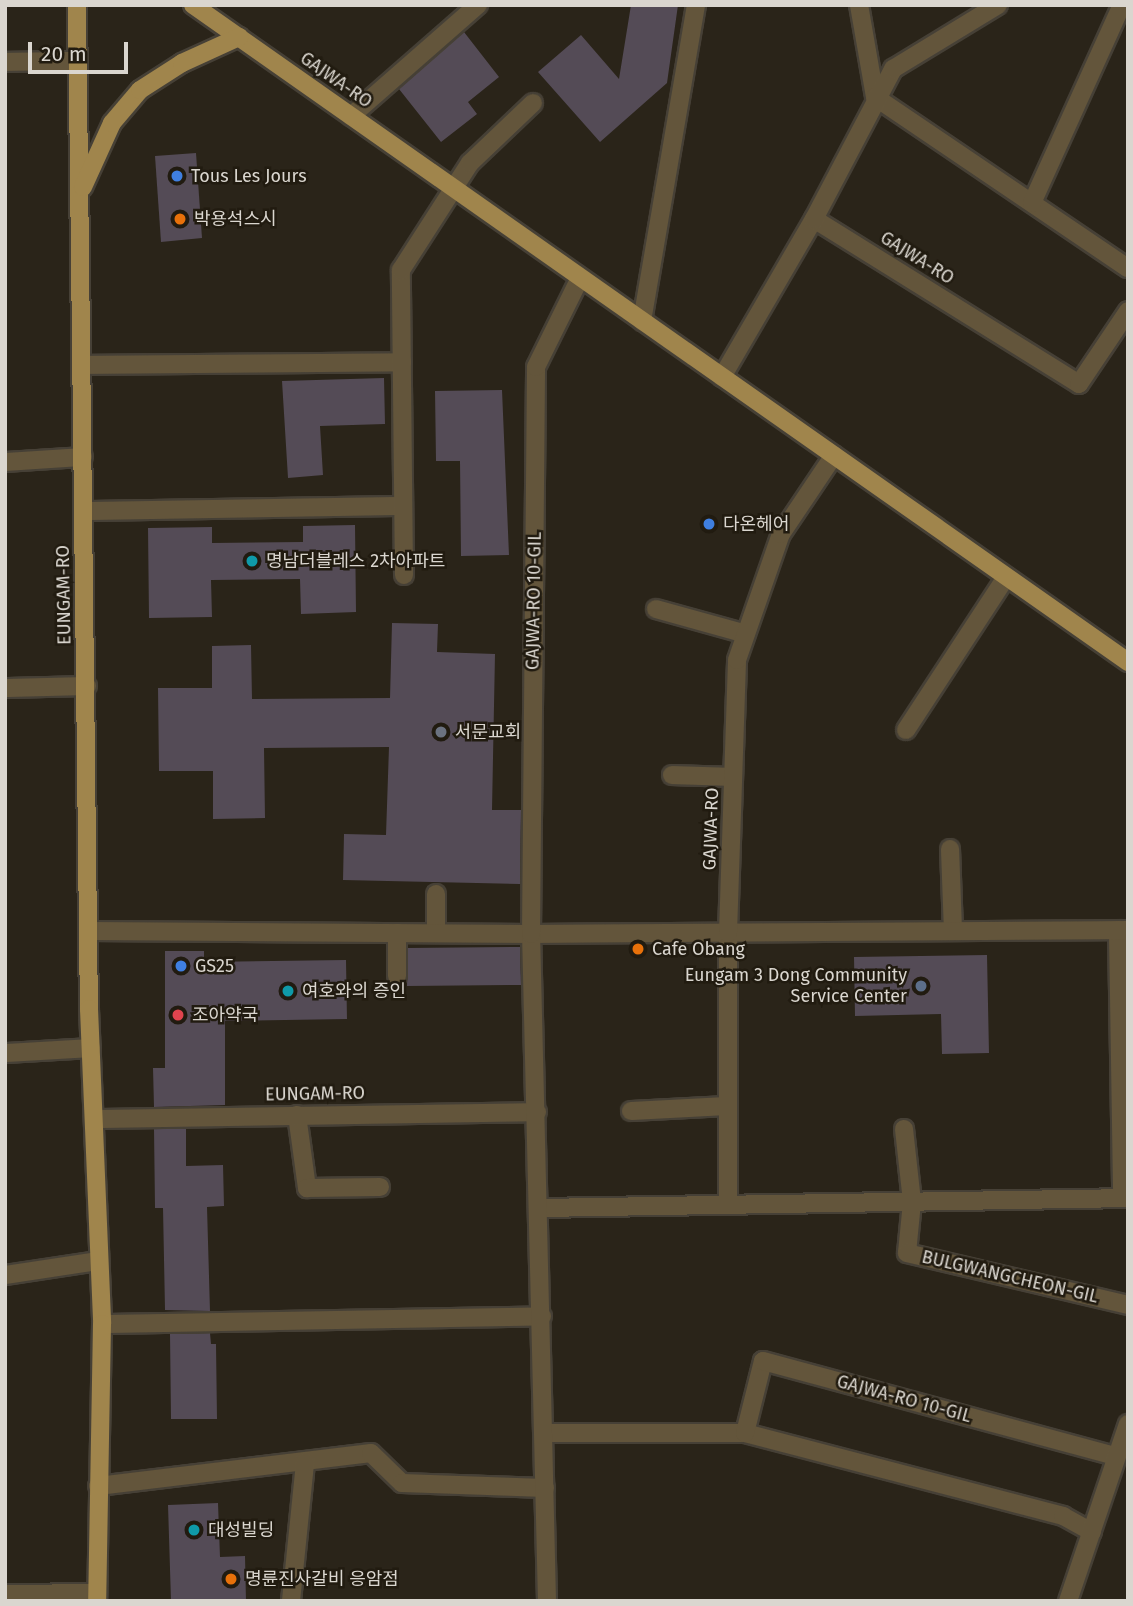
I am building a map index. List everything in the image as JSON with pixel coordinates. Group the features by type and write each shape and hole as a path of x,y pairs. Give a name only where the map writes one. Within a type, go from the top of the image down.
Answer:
{"main road":[{"name":"EUNGAM-RO","path":"77,5 91,1048 102,1324 97,1597"},
{"name":"GAJWA-RO","path":"193,5 1128,662"},
{"path":"80,193 112,123 140,90 182,63 239,37"}],"street":[{"path":"351,116 478,5"},
{"path":"642,321 696,5"},
{"path":"859,5 875,97 1128,268"},
{"path":"722,377 814,219 875,97 893,69 998,5"},
{"path":"1032,203 1122,5"},
{"path":"5,75 14,62 77,61"},
{"path":"404,575 401,270 470,163 533,103"},
{"name":"GAJWA-RO","path":"814,219 1079,384 1128,311"},
{"name":"GAJWA-RO 10-GIL","path":"547,1601 540,1208 531,934 536,367 580,278"},
{"path":"82,365 402,362"},
{"name":"GAJWA-RO","path":"728,933 737,660 780,534 834,456"},
{"path":"5,463 83,457"},
{"path":"84,511 404,506"},
{"path":"906,730 1006,577"},
{"path":"656,609 746,634"},
{"path":"5,688 87,686"},
{"path":"672,775 733,777"},
{"path":"950,849 953,931"},
{"path":"436,894 436,933"},
{"path":"89,931 531,934 1123,930 1125,1198 540,1208"},
{"path":"397,933 397,976"},
{"path":"728,933 729,1205"},
{"path":"5,1053 91,1048"},
{"path":"631,1111 727,1105"},
{"name":"EUNGAM-RO","path":"94,1119 537,1112"},
{"path":"298,1115 307,1188 380,1186"},
{"path":"904,1129 912,1202"},
{"name":"BULGWANGCHEON-GIL","path":"912,1202 907,1253 1128,1305"},
{"path":"5,1275 98,1261"},
{"path":"102,1324 542,1316"},
{"name":"GAJWA-RO 10-GIL","path":"745,1433 763,1362 1116,1456"},
{"path":"1068,1601 1128,1424"},
{"path":"544,1433 745,1433 1063,1516 1092,1532"},
{"path":"98,1486 371,1453 402,1483 545,1488"},
{"path":"291,1601 305,1462"},
{"path":"5,1594 97,1597"}],"building":[{"path":"631,5 678,5 667,83 600,142 538,72 581,35 619,79"},
{"path":"464,32 499,77 468,102 477,114 441,142 399,89"},
{"path":"196,153 202,238 161,242 155,156"},
{"path":"384,378 385,424 320,426 323,475 288,478 282,381"},
{"path":"502,390 509,555 461,556 460,461 436,461 435,391"},
{"name":"명남더블레스 2차아파트","path":"355,525 356,612 301,614 300,579 211,580 212,617 149,618 148,528 212,527 212,543 303,542 303,526"},
{"name":"서문교회","path":"392,623 438,624 437,652 495,654 492,810 521,810 520,884 343,880 344,834 386,835 389,747 264,748 265,818 213,819 213,771 159,771 158,688 212,688 212,646 251,645 252,699 390,698"},
{"path":"520,947 521,985 407,986 408,948"},
{"path":"165,951 204,951 204,962 346,960 347,1019 225,1021 225,1105 154,1107 153,1068 165,1068"},
{"name":"Eungam 3 Dong Community Service Center","path":"987,955 989,1053 942,1054 941,1014 855,1016 854,957"},
{"path":"154,1129 186,1129 186,1166 223,1165 224,1206 207,1207 210,1311 165,1310 163,1208 155,1208"},
{"path":"210,1333 211,1344 216,1344 217,1419 171,1419 170,1334"},
{"name":"대성빌딩","path":"218,1503 220,1557 245,1556 246,1601 171,1601 168,1505"}],"place":[{"name":"Tous Les Jours","path":"177,176"},
{"name":"박용석스시","path":"180,219"},
{"name":"다온헤어","path":"709,524"},
{"name":"명남더블레스 2차아파트","path":"252,561"},
{"name":"서문교회","path":"441,732"},
{"name":"Cafe Obang","path":"638,949"},
{"name":"GS25","path":"181,966"},
{"name":"Eungam 3 Dong Community Service Center","path":"921,986"},
{"name":"여호와의 증인","path":"288,991"},
{"name":"조아약국","path":"178,1015"},
{"name":"대성빌딩","path":"194,1530"},
{"name":"명륜진사갈비 응암점","path":"231,1579"}]}
